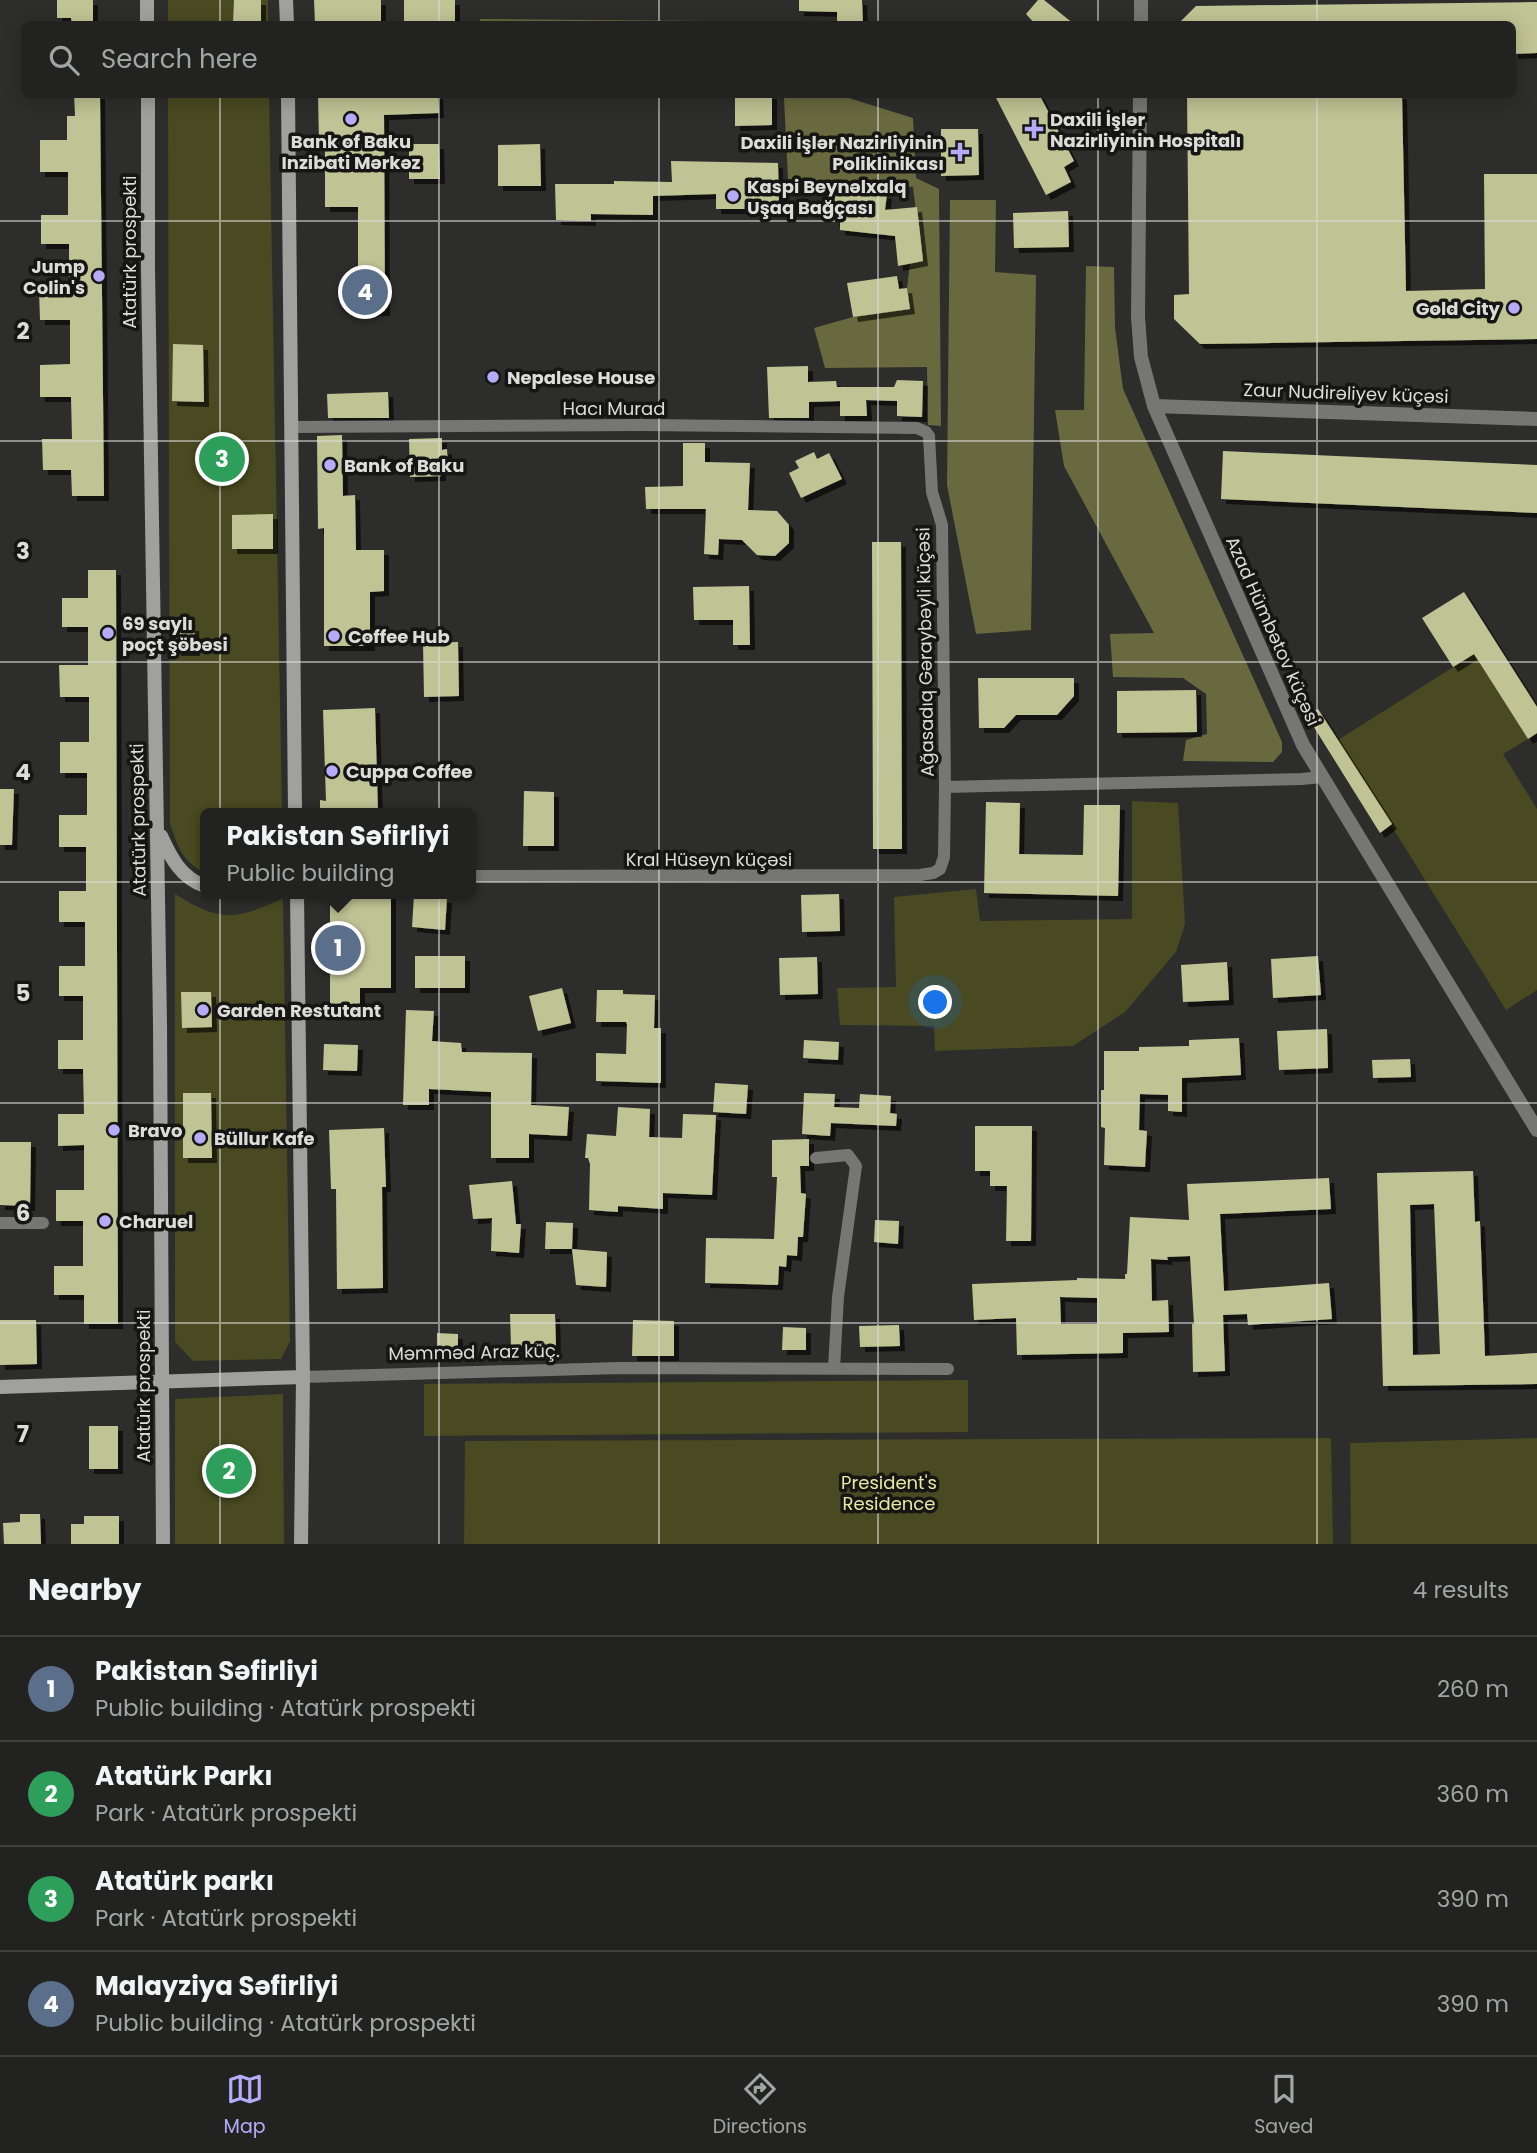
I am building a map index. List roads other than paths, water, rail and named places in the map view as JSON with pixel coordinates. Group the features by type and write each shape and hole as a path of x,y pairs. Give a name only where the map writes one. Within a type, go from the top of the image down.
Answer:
{"main road":[{"path":"146,0 147,21"},
{"path":"286,0 287,21"},
{"name":"Atatürk prospekti","path":"148,98 148,282 158,828 163,1544"},
{"path":"288,98 295,808"},
{"path":"158,828 172,860 184,874 200,883"},
{"path":"297,899 303,1377 301,1544"},
{"name":"Məmməd Araz küç.","path":"0,1387 303,1377"}],"street":[{"path":"1141,0 1141,21"},
{"name":"Azad Hümbətov küçəsi","path":"1140,98 1138,317 1141,357 1154,406 1289,717 1321,777 1537,1130"},
{"name":"Zaur Nudirəliyev küçəsi","path":"1154,406 1537,419"},
{"name":"Hacı Murad","path":"291,427 641,425 917,428 926,432 929,441"},
{"name":"Ağasadıq Gəraybəyli küçəsi","path":"929,441 932,492 942,524 945,787 943,864"},
{"path":"945,787 1321,777"},
{"name":"Kral Hüseyn küçəsi","path":"476,876 920,875 933,873 943,864"},
{"path":"816,1158 848,1155 856,1166 838,1297 834,1368"},
{"path":"0,1223 43,1223"},
{"name":"Məmməd Araz küç.","path":"303,1377 619,1368 948,1369"}],"place":[{"name":"Bank of Baku Inzibati Mərkəz","path":"351,119"},
{"name":"Daxili İşlər Nazirliyinin Hospitalı","path":"1034,129"},
{"name":"Daxili İşlər Nazirliyinin Poliklinikası","path":"960,152"},
{"name":"Kaspi Beynəlxalq Uşaq Bağçası","path":"733,196"},
{"name":"Jump Colin's","path":"99,276"},
{"name":"Malayziya Səfirliyi","path":"365,292"},
{"name":"Gold City","path":"1514,308"},
{"name":"Nepalese House","path":"493,377"},
{"name":"Atatürk parkı","path":"222,459"},
{"name":"Bank of Baku","path":"330,465"},
{"name":"69 saylı poçt şöbəsi","path":"108,633"},
{"name":"Coffee Hub","path":"334,636"},
{"name":"Cuppa Coffee","path":"332,771"},
{"name":"Pakistan Səfirliyi","path":"338,948"},
{"name":"Garden Restutant","path":"203,1010"},
{"name":"Bravo","path":"114,1130"},
{"name":"Büllur Kafe","path":"200,1138"},
{"name":"Charuel","path":"105,1221"},
{"name":"Atatürk Parkı","path":"229,1471"}],"park label":[{"name":"President's Residence","path":"889,1492"}]}
